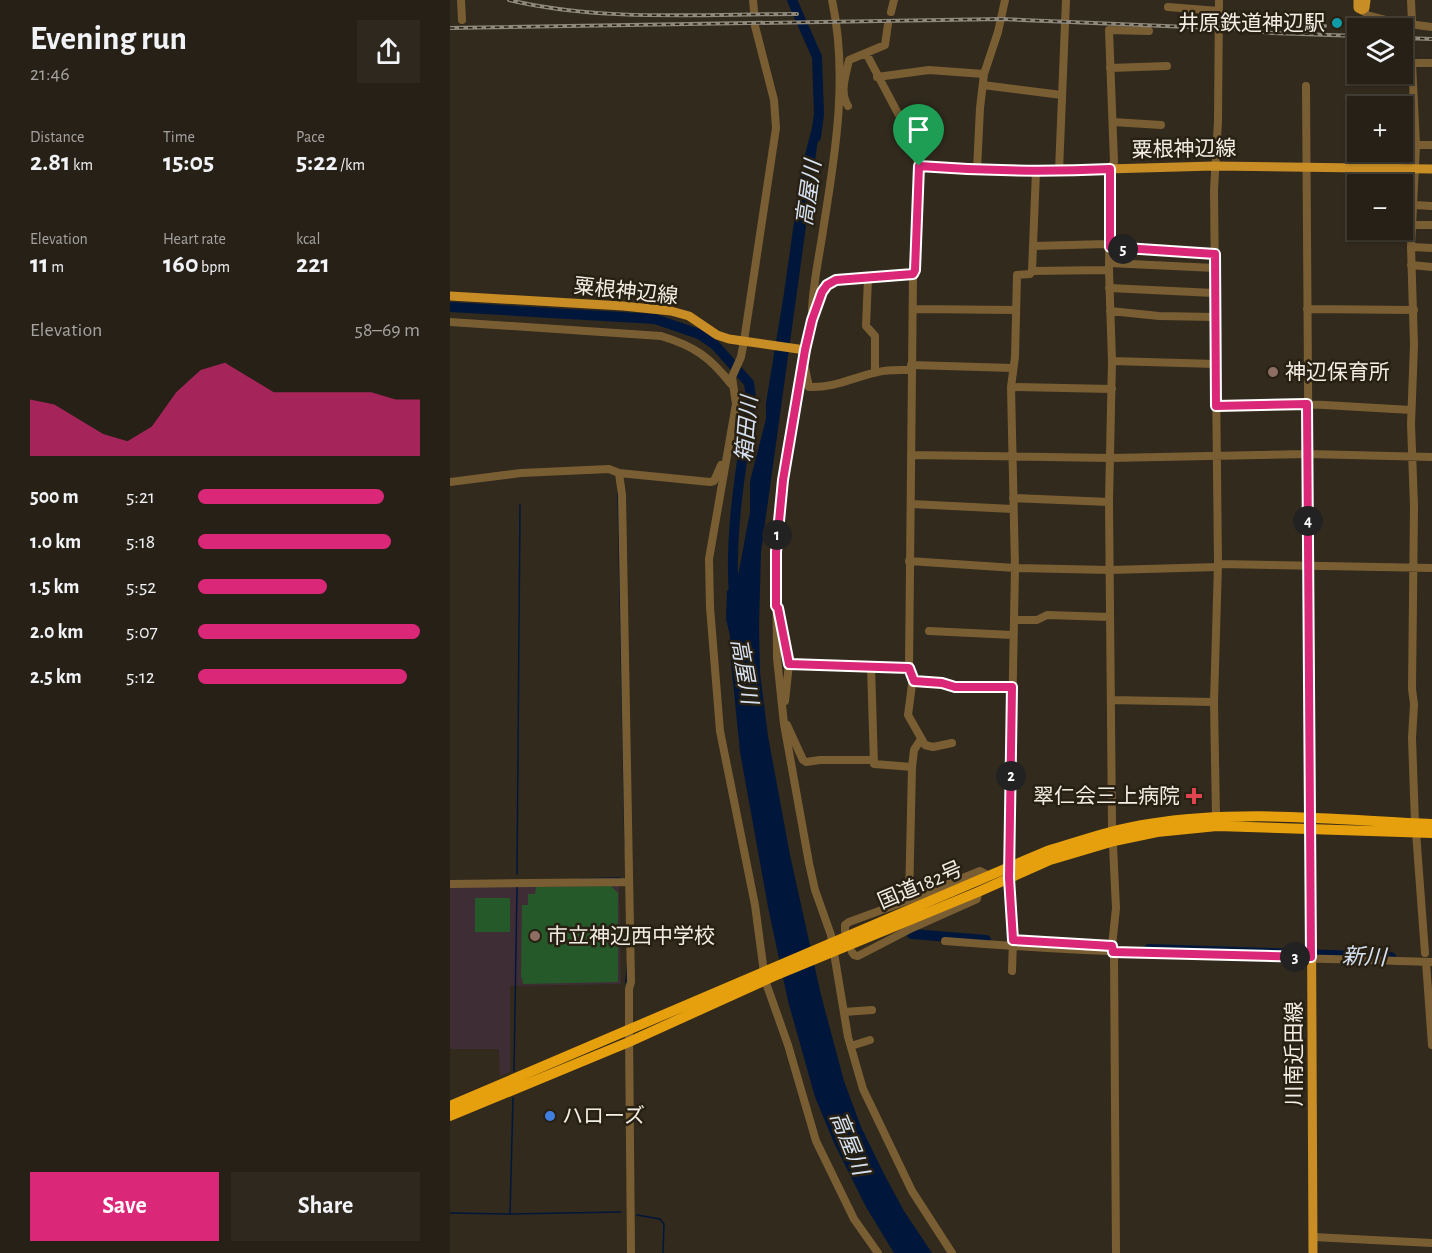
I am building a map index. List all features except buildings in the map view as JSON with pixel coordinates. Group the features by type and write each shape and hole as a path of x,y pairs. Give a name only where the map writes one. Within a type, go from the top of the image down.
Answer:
{"highway":[{"name":"国道182号","path":"830,949 990,876 1009,873 1050,860 1149,824 1216,817 1415,828 1432,833"},
{"name":"国道182号","path":"1113,836 1217,826 1311,824"},
{"name":"国道182号","path":"1415,828 1432,824"},
{"name":"国道182号","path":"450,1107 629,1030 978,892 1009,873"},
{"name":"国道182号","path":"450,1116 629,1042 768,975"}],"main road":[{"path":"1358,0 1358,8 1365,5"},
{"path":"804,354 812,320 822,292 827,285 836,280 913,274 919,166"},
{"name":"粟根神辺線","path":"919,166 1036,171 1214,166 1432,169"},
{"name":"粟根神辺線","path":"450,296 671,311 688,316 717,335 804,354"},
{"name":"川南近田線","path":"1311,824 1313,1253"}],"street":[{"path":"461,0 462,20"},
{"path":"753,0 754,11"},
{"path":"812,320 840,99 839,44 832,0"},
{"path":"891,12 894,0"},
{"path":"977,170 982,85 1005,0"},
{"path":"1059,171 1066,0"},
{"path":"1216,817 1214,702 1218,566 1214,166 1218,121 1219,0"},
{"path":"1411,0 1412,18"},
{"path":"1365,5 1367,15 1379,18"},
{"path":"1168,7 1219,11"},
{"path":"1413,23 1432,27"},
{"path":"848,105 843,91 849,60 885,45 888,24"},
{"path":"755,26 774,100 776,128 746,341 731,380 735,404 709,559 710,607 720,731 768,975 816,1141 854,1219 878,1253"},
{"path":"1116,1253 1116,1110 1112,949 1116,908 1109,502 1112,389 1109,288 1110,169 1114,162 1109,30 1149,31"},
{"path":"866,53 912,140 919,166"},
{"path":"1432,63 1412,63 1416,144 1413,225 1432,225"},
{"path":"1110,68 1167,66"},
{"path":"877,77 929,70 984,74"},
{"path":"982,85 1062,95"},
{"path":"1306,86 1311,824"},
{"path":"1113,122 1161,125"},
{"path":"1416,144 1432,145"},
{"path":"1032,271 1036,171"},
{"path":"1414,205 1432,206"},
{"path":"1412,240 1414,310 1411,410 1414,568 1412,738 1415,828 1425,953"},
{"path":"1033,246 1107,244 1110,247 1215,254"},
{"path":"1411,247 1432,248"},
{"path":"1411,265 1432,267"},
{"path":"1012,971 1009,873 1015,568 1011,387 1017,275 1030,274 1032,271 1109,267 1215,268"},
{"path":"913,274 909,668 914,681 942,683 955,687 1012,687"},
{"path":"868,278 866,326 875,336 875,372"},
{"path":"1109,288 1214,293"},
{"path":"913,309 1016,310"},
{"path":"1307,309 1414,310"},
{"path":"1110,311 1159,316 1215,317"},
{"path":"450,322 661,336 680,342 701,353 731,380"},
{"path":"804,354 809,387 823,388 875,372 911,367 1013,368"},
{"path":"804,354 783,480 776,552 777,657 784,724 813,881 863,1089 912,1191 952,1253"},
{"path":"1112,361 1216,364"},
{"path":"1011,387 1112,389"},
{"path":"1216,406 1307,404 1411,410"},
{"path":"911,455 1110,458 1308,454 1432,457"},
{"path":"450,482 521,473 609,469 619,473 714,482 725,460"},
{"path":"619,473 622,495 631,982 629,989 631,1253"},
{"path":"1013,498 1109,502"},
{"path":"911,504 1013,508"},
{"path":"909,561 1015,568 1110,570 1218,566 1432,568"},
{"path":"776,606 789,664 782,708"},
{"path":"1014,620 1037,620 1047,615 1110,617"},
{"path":"929,632 1013,635"},
{"path":"789,664 909,668"},
{"path":"871,666 874,764 912,767"},
{"path":"913,677 908,715 921,739 925,745 933,747 952,743"},
{"path":"1111,700 1214,702"},
{"path":"784,724 787,725 806,762 873,760"},
{"path":"909,900 912,767 914,750 921,739"},
{"path":"845,931 844,925 849,922 980,871 990,876"},
{"path":"450,884 629,882"},
{"path":"852,952 858,956 912,928 977,899 978,892"},
{"path":"945,941 1112,949 1311,954 1429,962 1432,1045"},
{"path":"844,1012 872,1010"},
{"path":"851,1046 870,1040"},
{"path":"1313,1237 1432,1243"}],"shaded area":[{"name":"市立神辺西中学校","path":"619,884 621,984 510,986 510,1072 500,1076 499,1049 450,1049 450,887"}],"green space":[{"path":"611,886 618,893 618,982 523,984 521,978 522,905 528,905 528,894 535,894 536,887"},
{"path":"475,898 510,898 510,932 475,932"}],"water":[{"path":"813,124 820,125 761,552 760,673 768,736 790,855 821,995 844,1081 861,1127 884,1174 904,1211 932,1253 894,1253 866,1207 835,1145 815,1097 788,1001 768,907 740,752 730,636 726,619 727,591 737,581 750,512 750,481 766,419 766,403 802,166"}],"waterway":[{"name":"高屋川","path":"792,0 817,57 819,114 816,137"},
{"name":"箱田川","path":"450,307 655,319 699,334 715,345 749,383 751,398 735,522 734,596"},
{"path":"618,491 625,846"},
{"path":"517,874 520,505"},
{"path":"580,879 620,878"},
{"path":"514,1071 517,887"},
{"name":"新川","path":"912,931 912,934 986,940"},
{"name":"新川","path":"1149,949 1391,957"},
{"path":"626,983 627,966"},
{"path":"513,1098 510,1214 621,1212"},
{"path":"450,1213 509,1214"},
{"path":"637,1215 660,1219 664,1224 663,1253"}],"railway":[{"path":"509,0 544,7 616,14 797,14"},
{"path":"450,28 1001,19 1347,36"},
{"path":"1301,25 1325,26"},
{"path":"1413,38 1432,39"}],"place":[{"name":"井原鉄道神辺駅","path":"1337,23"},
{"name":"神辺保育所","path":"1273,372"},
{"name":"翠仁会三上病院","path":"1194,796"},
{"name":"市立神辺西中学校","path":"535,936"},
{"name":"ハローズ","path":"550,1116"}],"route":[{"path":"919,166 1036,171 1110,169 1110,247 1215,254 1216,406 1307,404 1311,957 1113,952 1112,946 1013,940 1009,878 1012,687 955,687 942,683 914,681 909,668 789,664 776,606 776,552 783,480 812,320 822,292 827,285 836,280 913,274 919,166"}]}
